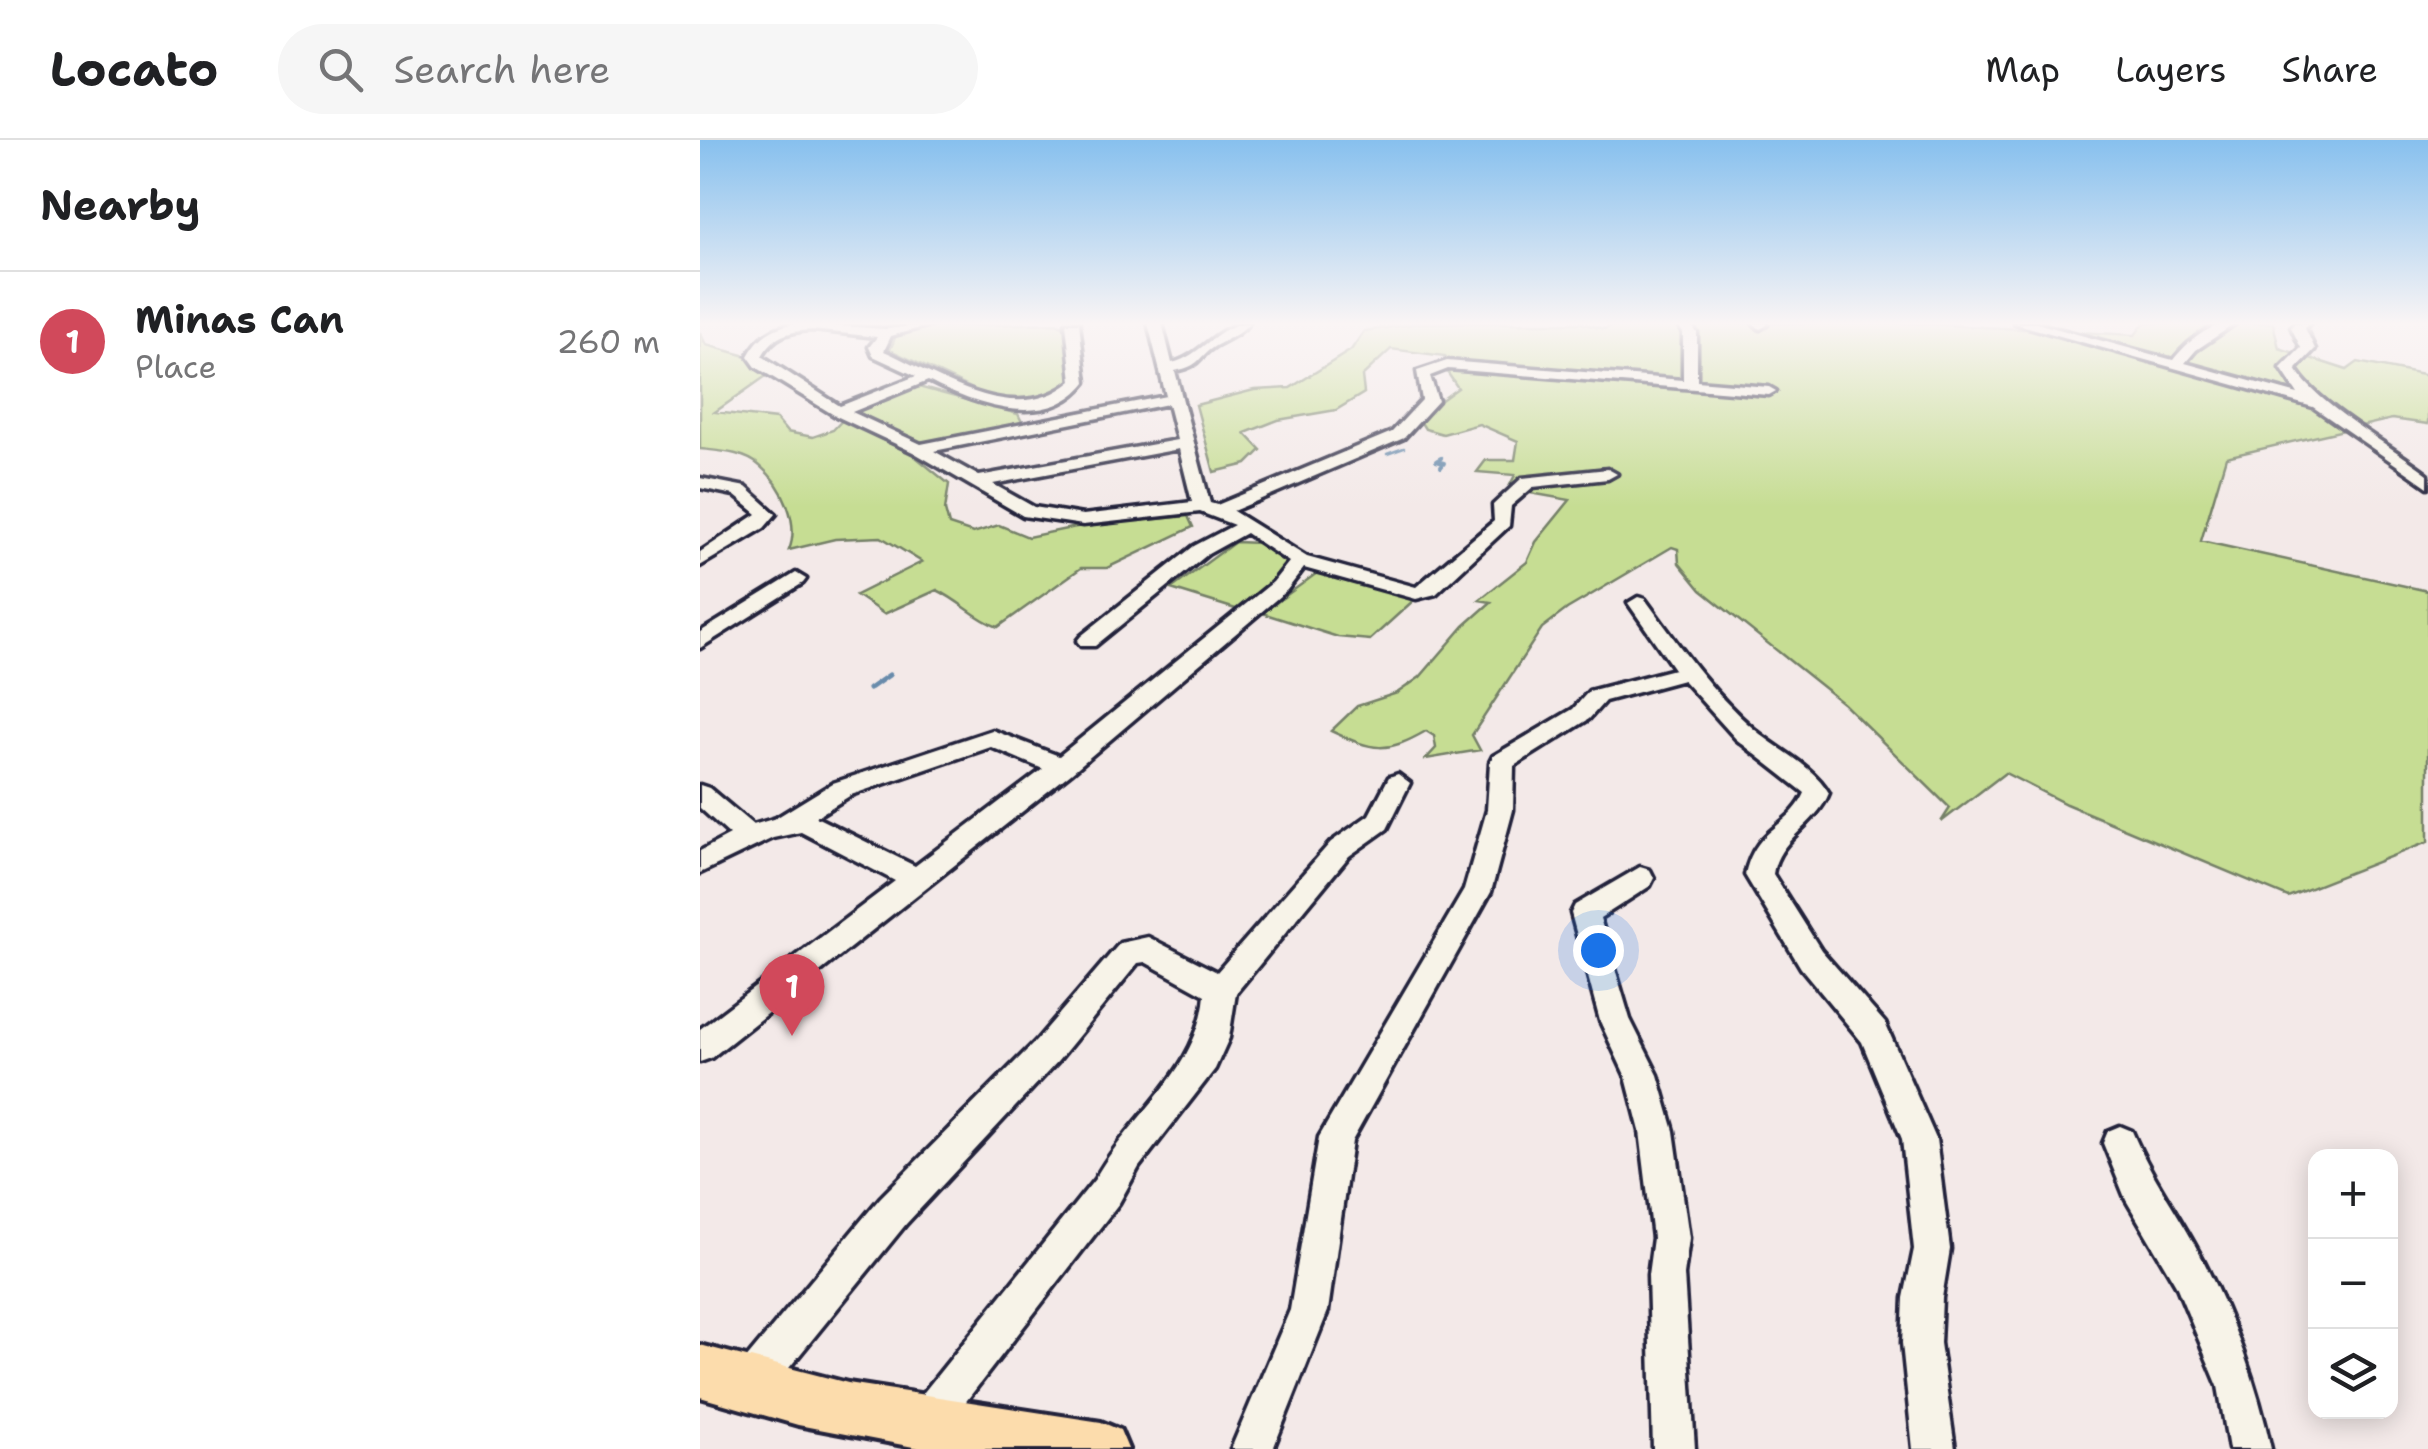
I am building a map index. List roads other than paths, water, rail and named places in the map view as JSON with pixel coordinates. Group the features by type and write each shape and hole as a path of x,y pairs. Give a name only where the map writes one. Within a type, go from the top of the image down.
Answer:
{"main road":[{"path":"724,1379 842,1408 1101,1449"}],"street":[{"path":"794,384 1029,512 1063,520 1209,509 1398,435 1430,401 1425,384"},
{"path":"839,412 908,384"},
{"path":"945,384 983,402 1030,405 1062,395 1076,384"},
{"path":"1170,384 1209,509 1247,526 1300,561 1426,592 1503,522 1502,506 1524,484 1608,474"},
{"path":"1679,384 1770,392"},
{"path":"2245,384 2314,403 2364,432 2428,482"},
{"path":"2297,384 2314,403"},
{"path":"918,449 1173,399"},
{"path":"1030,405 1039,425"},
{"path":"977,482 1185,442"},
{"path":"700,483 740,491 767,514 758,524 710,546 700,560"},
{"path":"1088,642 1201,550 1247,526"},
{"path":"700,1048 1062,767 1280,586 1300,561"},
{"path":"700,641 796,579"},
{"path":"1638,604 1688,672 1744,733 1817,793 1809,808 1770,841 1763,852 1759,875 1811,959 1874,1033 1914,1125 1932,1249 1922,1298 1921,1343 1934,1449"},
{"path":"1252,1449 1310,1311 1336,1137 1477,892 1500,810 1502,762 1581,714 1597,696 1688,672"},
{"path":"700,863 750,836 784,824 842,790 992,738 1062,767"},
{"path":"926,1420 1106,1191 1129,1151 1198,1076 1221,1017 1221,989 1340,849 1378,822 1398,784"},
{"path":"700,794 750,836"},
{"path":"784,824 804,822 822,828 917,880"},
{"path":"1640,878 1585,912 1615,1021 1642,1075 1657,1131 1671,1238 1666,1274 1674,1449"},
{"path":"724,1379 1047,1050 1130,952 1148,950 1221,989"},
{"path":"2120,1143 2138,1188 2189,1272 2238,1386 2250,1449"}],"waterway":[{"path":"1387,454 1404,448"},
{"path":"1437,460 1442,457"},
{"path":"1441,458 1436,461 1444,463 1441,467"},
{"path":"869,689 889,675"}],"place":[{"name":"Minas Can","path":"792,1036"}]}
